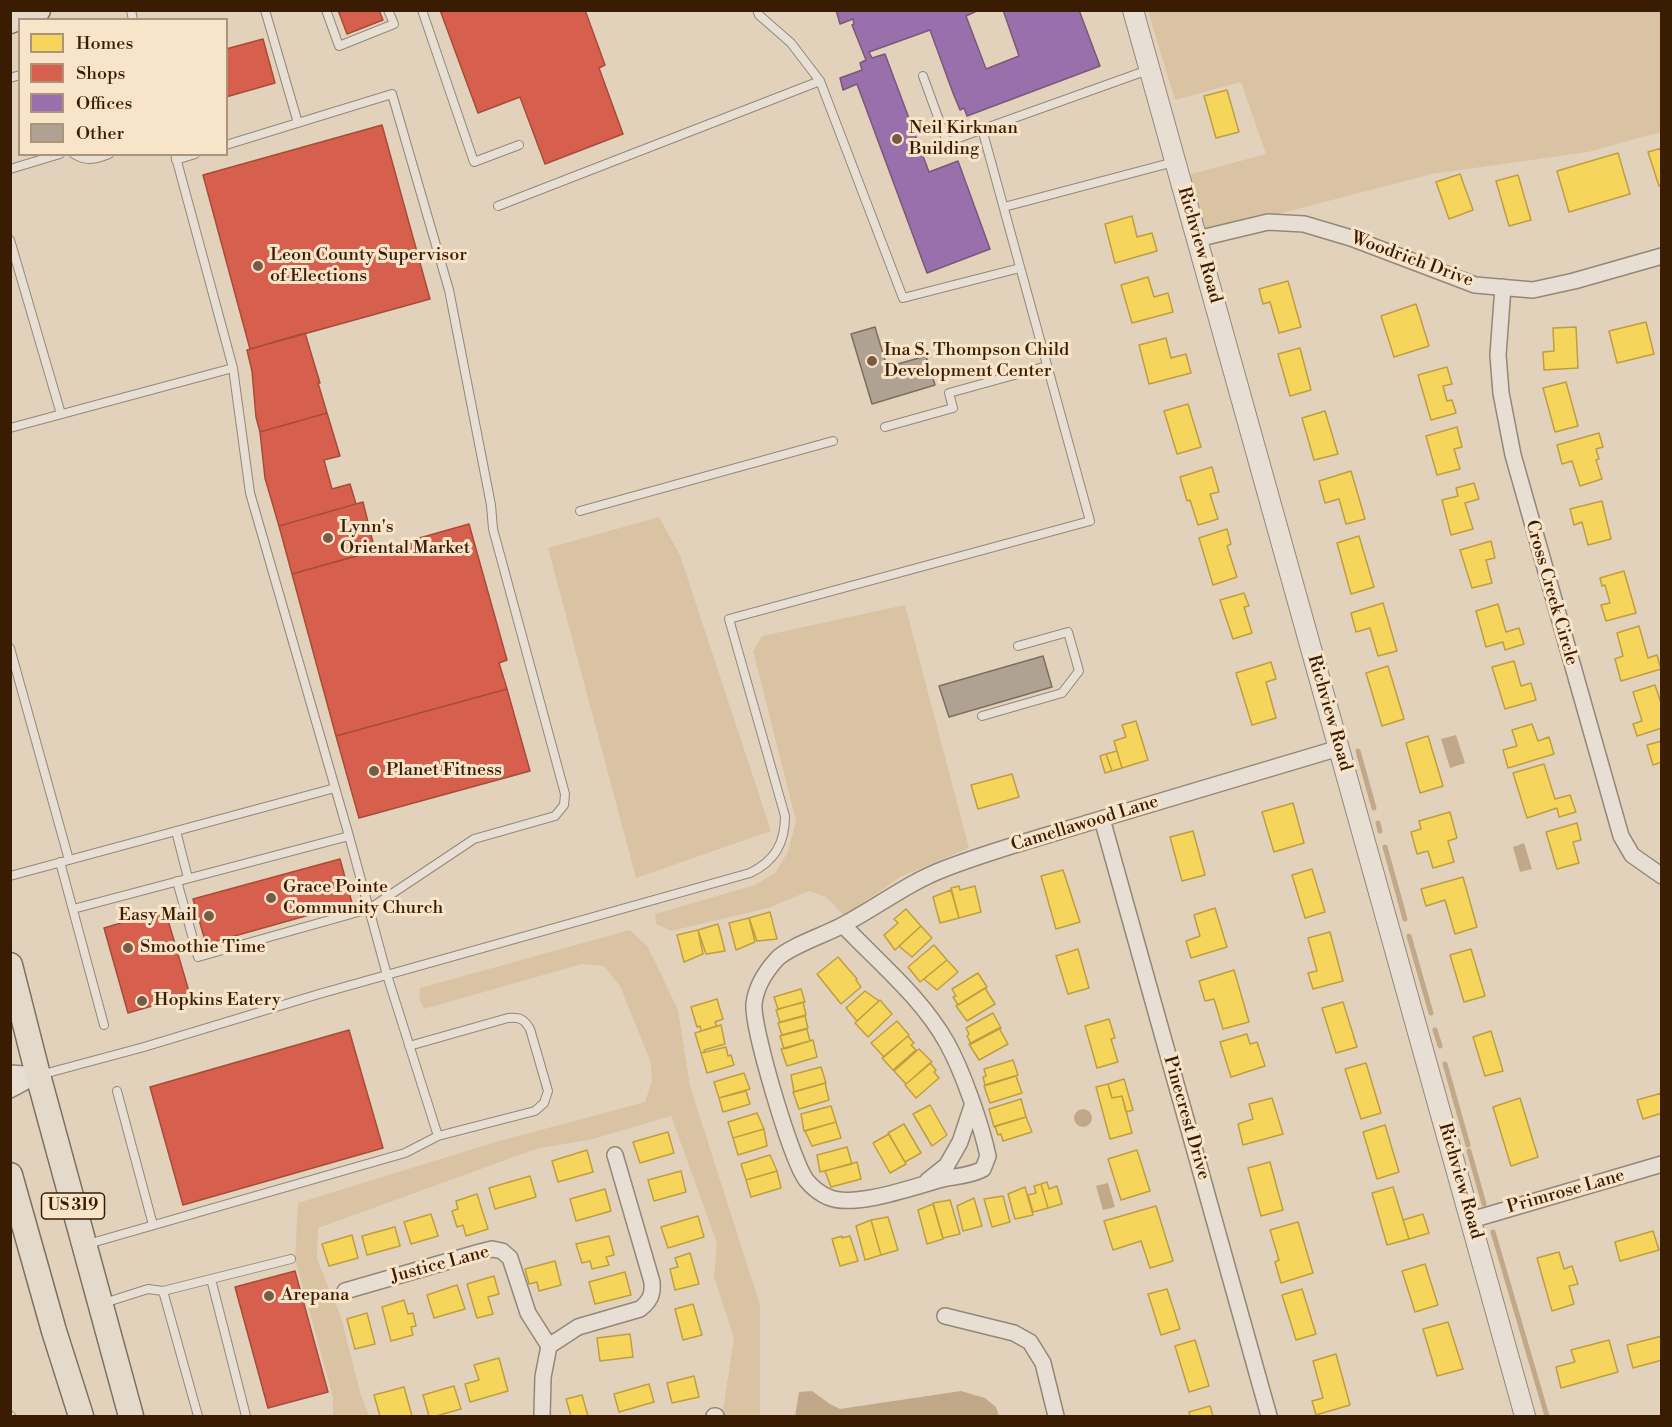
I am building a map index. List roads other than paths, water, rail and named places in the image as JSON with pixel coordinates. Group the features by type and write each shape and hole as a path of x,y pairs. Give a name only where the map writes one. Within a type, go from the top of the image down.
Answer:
{"main road":[{"path":"10,21 38,10"},
{"name":"US 319","path":"10,965 99,1305 131,1416"},
{"name":"US 319","path":"10,1175 54,1331 81,1416"}],"street":[{"name":"Richview Road","path":"1133,10 1525,1416"},
{"name":"Woodrich Drive","path":"1197,239 1268,222 1304,225 1351,238 1476,285 1533,290 1662,256"},
{"name":"Cross Creek Circle","path":"1503,287 1498,355 1501,393 1512,455 1620,836 1632,855 1662,876"},
{"name":"Camellawood Lane","path":"924,1184 865,1199 843,1201 827,1197 807,1182 790,1145 757,1032 754,1008 756,994 764,973 780,956 843,925 906,886 943,869 1004,848 1339,748"},
{"name":"Pinecrest Drive","path":"1102,819 1269,1416"},
{"path":"843,925 906,990 946,1042 960,1072 985,1145 988,1156 983,1169 974,1174 924,1184"},
{"path":"10,1072 38,1076"},
{"path":"10,1090 38,1076"},
{"path":"924,1184 947,1165 960,1142 972,1106"},
{"path":"542,1416 543,1377 549,1346 578,1327 640,1309 648,1304 652,1293 652,1282 615,1155"},
{"name":"Primrose Lane","path":"1471,1220 1662,1164"},
{"name":"Justice Lane","path":"345,1291 480,1252 492,1249 502,1251 510,1258 528,1313 549,1346"},
{"path":"945,1316 1014,1333 1030,1342 1042,1363 1056,1416"}],"lane":[{"path":"265,10 298,123"},
{"path":"326,10 339,46 394,24 388,10"},
{"path":"422,10 474,162 519,145"},
{"path":"758,10 759,15 791,43 820,81 903,298 1020,268"},
{"path":"923,76 947,142 1149,70"},
{"path":"498,206 820,81"},
{"path":"177,881 198,957 369,909 474,839 555,816 564,805 565,794 493,529 491,505 449,290 392,94 228,144"},
{"path":"38,1076 750,873 763,867 774,856 785,831 785,816 729,619 1090,521 982,129"},
{"path":"10,169 53,156"},
{"path":"77,156 91,160 103,156"},
{"path":"175,157 232,368 250,493 387,975 438,1136"},
{"path":"1004,207 1175,162"},
{"path":"10,240 61,414"},
{"path":"885,427 953,408 949,393 1047,366"},
{"path":"10,428 232,368"},
{"path":"580,512 833,441"},
{"path":"982,716 1062,693 1079,671 1068,632 1018,646"},
{"path":"10,648 69,860"},
{"path":"10,876 335,788"},
{"path":"176,831 188,878"},
{"path":"73,909 349,836"},
{"path":"60,862 104,1025"},
{"path":"83,1245 405,1153 438,1136 535,1111 544,1103 548,1091 530,1029 519,1017 508,1018 409,1046"},
{"path":"117,1091 153,1226"},
{"path":"99,1305 148,1289 163,1291 291,1259"},
{"path":"211,1279 246,1416"},
{"path":"163,1291 198,1416"}],"waterway":[{"path":"1358,751 1374,808"},
{"path":"1378,823 1380,831"},
{"path":"1385,847 1405,919"},
{"path":"1409,936 1431,1013"},
{"path":"1435,1030 1440,1046"},
{"path":"1445,1064 1468,1145"},
{"path":"1469,1151 1484,1204"},
{"path":"1493,1232 1547,1416"}],"place":[{"name":"Neil Kirkman Building","path":"897,139"},
{"name":"Leon County Supervisor of Elections","path":"258,266"},
{"name":"Ina S. Thompson Child Development Center","path":"872,361"},
{"name":"Lynn's Oriental Market","path":"328,538"},
{"name":"Planet Fitness","path":"374,771"},
{"name":"Grace Pointe Community Church","path":"271,898"},
{"name":"Easy Mail","path":"209,916"},
{"name":"Smoothie Time","path":"128,948"},
{"name":"Hopkins Eatery","path":"142,1001"},
{"name":"Arepana","path":"269,1296"}]}
